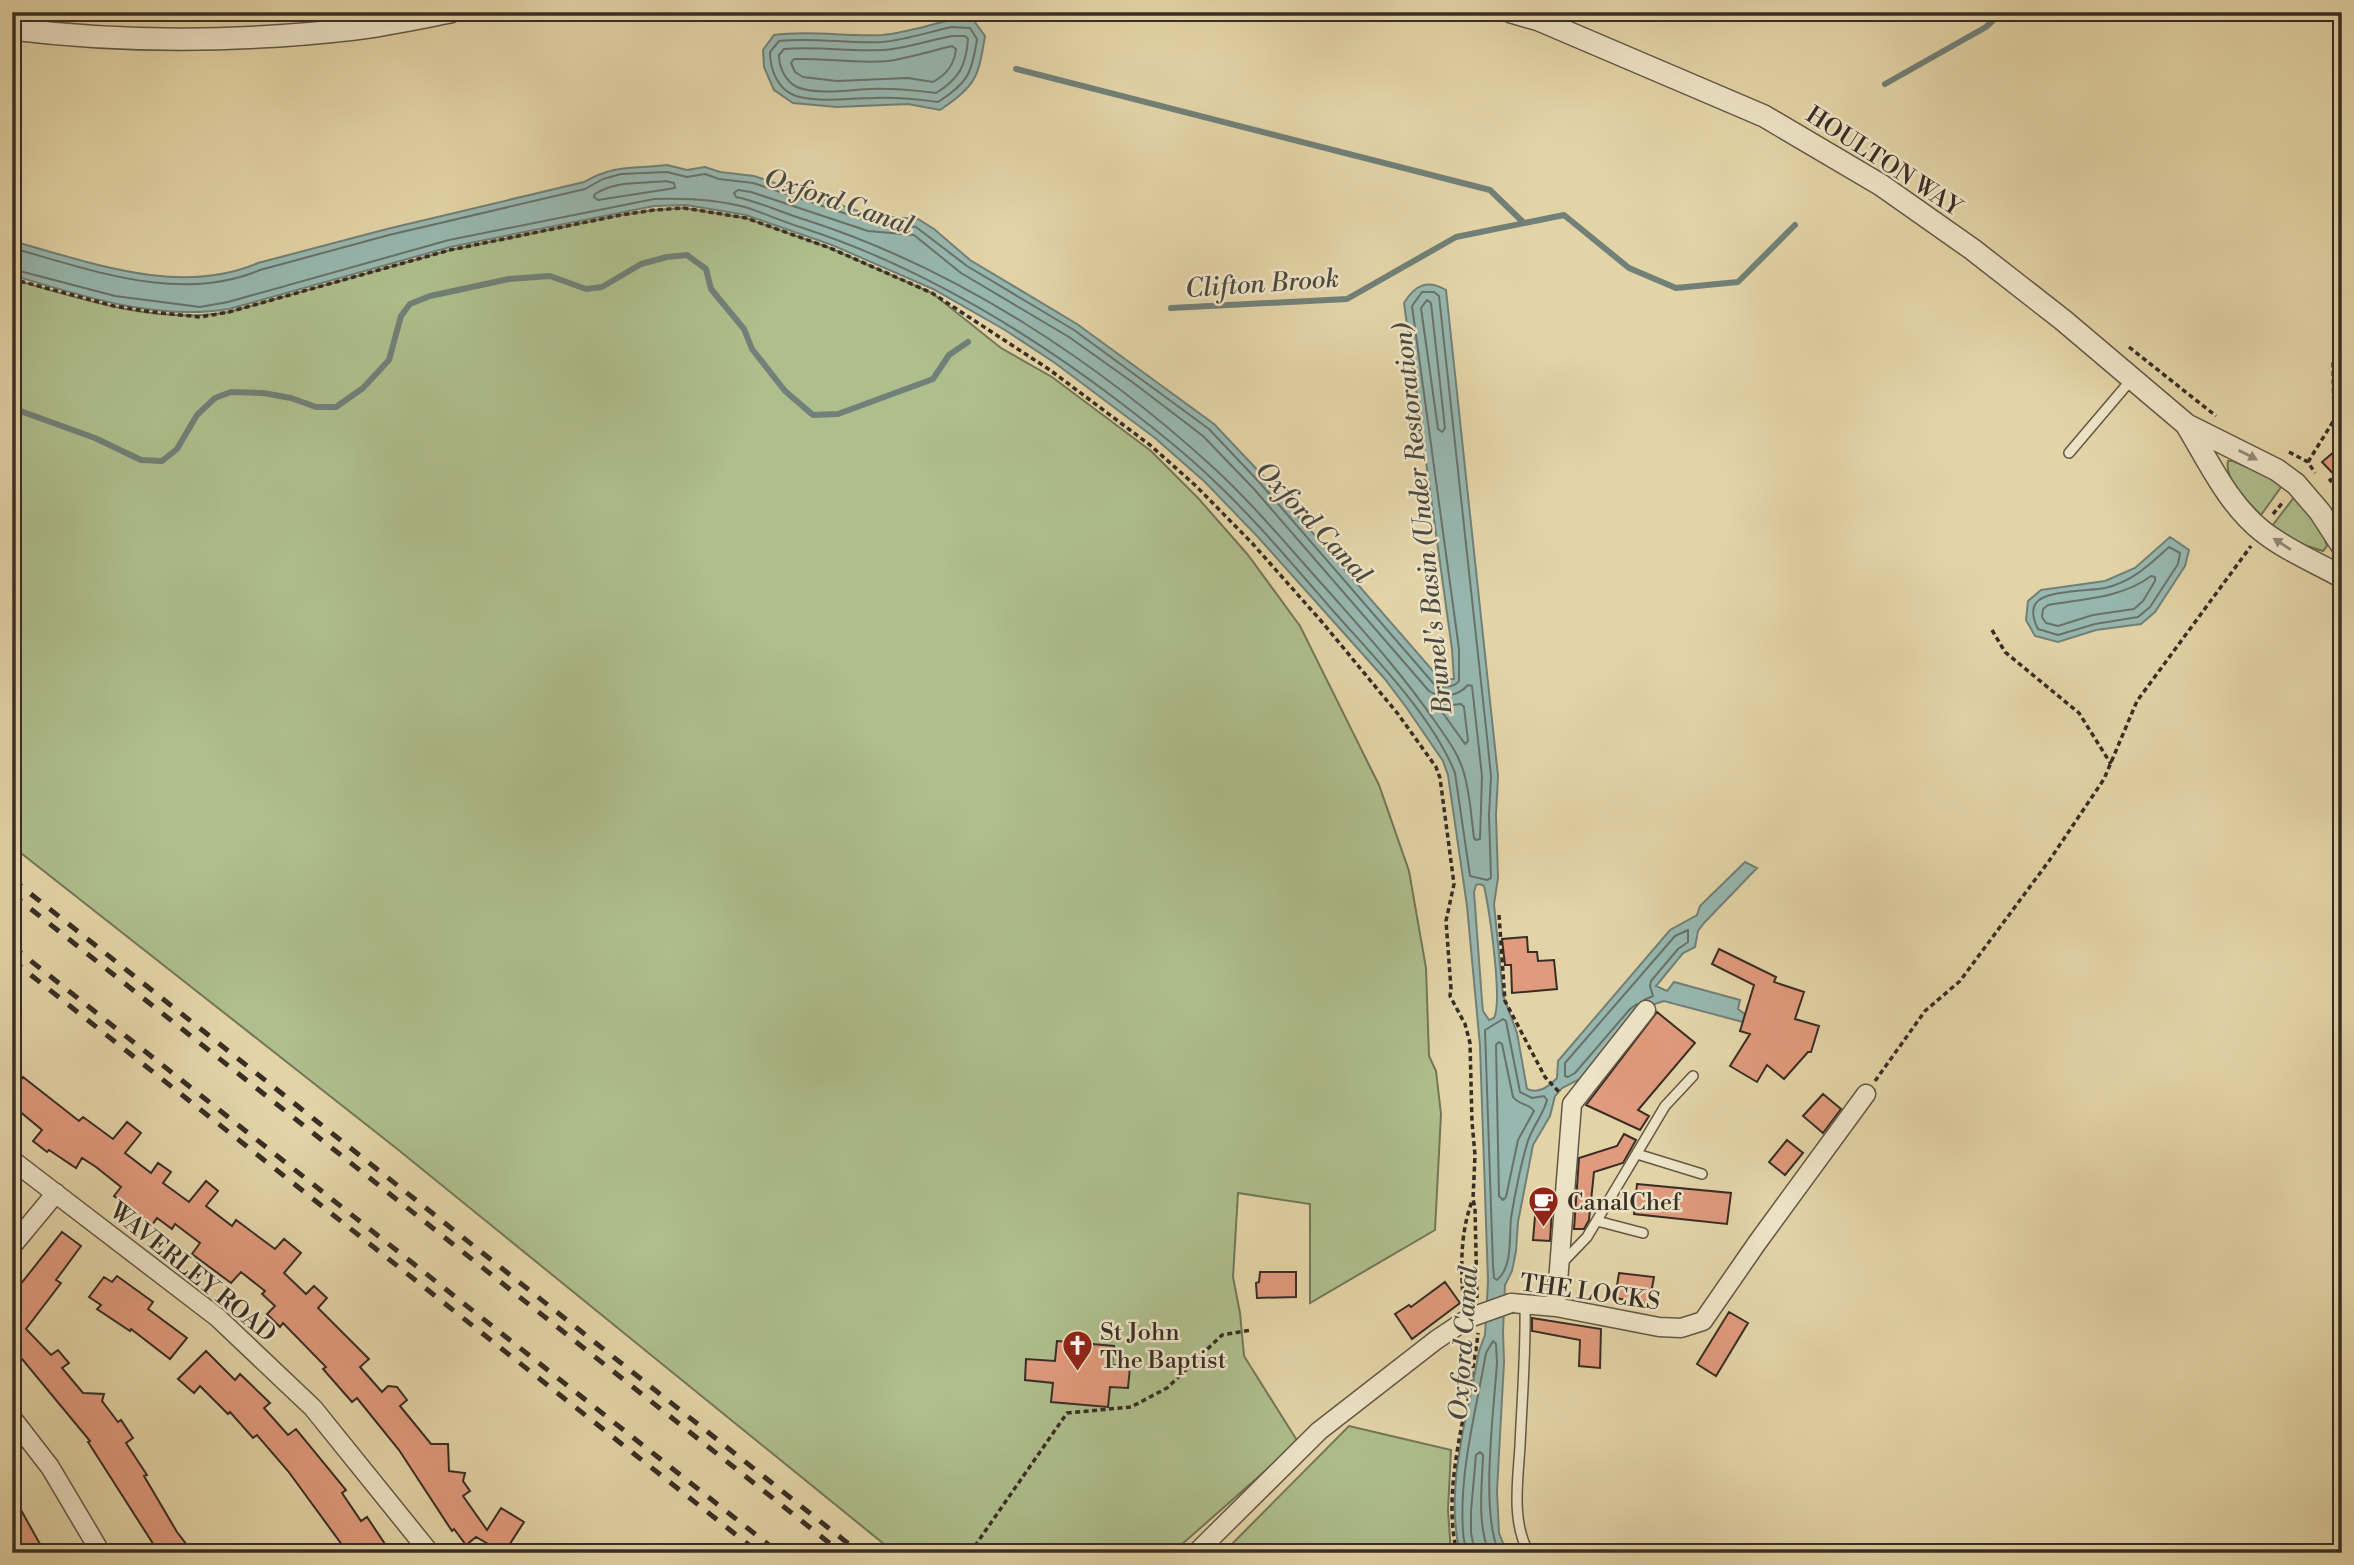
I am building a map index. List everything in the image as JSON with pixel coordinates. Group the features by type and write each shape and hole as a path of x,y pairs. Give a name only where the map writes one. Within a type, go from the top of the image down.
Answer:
{"street":[{"path":"12,29 69,36 214,39 356,29 450,12"},
{"name":"HOULTON WAY","path":"1511,12 1539,20 1764,116 1881,186 1972,249 2063,320 2187,425 2277,470 2295,484 2320,512 2342,546"},
{"name":"HOULTON WAY","path":"2187,425 2230,498 2261,530 2289,549 2342,576"},
{"path":"1556,1307 1572,1104 1646,1010"},
{"name":"THE LOCKS","path":"1196,1553 1319,1431 1470,1324 1518,1303 1556,1307 1660,1327 1681,1328 1703,1321 1866,1094"},
{"name":"WAVERLEY ROAD","path":"12,1160 217,1317 313,1408 430,1553"},
{"path":"12,1246 56,1193"},
{"path":"12,1418 50,1467 101,1553"}],"lane":[{"path":"2069,453 2131,380"},
{"path":"1559,1265 1587,1237 1665,1106 1693,1076"},
{"path":"1637,1154 1702,1174"},
{"path":"1597,1221 1643,1233"},
{"path":"1518,1303 1526,1335 1517,1507 1523,1543 1529,1553"}],"path":[{"path":"12,279 114,306 200,317 229,312 450,250 621,215 684,208 746,218 830,248 932,293 1093,400 1196,486 1252,543 1391,704 1436,767 1444,803 1454,884 1446,921 1450,996 1465,1024 1470,1043 1477,1300"},
{"path":"2334,420 2333,361 2342,347"},
{"path":"2332,479 2330,480 2342,493"},
{"path":"1866,1094 1925,1011 1960,981 2049,861 2104,779 2137,701 2243,557"},
{"path":"1992,630 2005,652 2079,713 2111,764"},
{"path":"1499,915 1505,1001 1545,1077 1567,1101"},
{"path":"1457,1553 1453,1536 1453,1511 1457,1450 1470,1389 1470,1324 1462,1282 1461,1244 1473,1199"},
{"path":"1462,1282 1477,1289"},
{"path":"970,1553 1067,1413 1131,1408 1167,1388 1222,1335 1251,1330"}],"green space":[{"path":"684,208 746,218 830,248 932,293 1001,348 1052,377 1151,451 1198,498 1248,555 1300,626 1379,785 1409,871 1426,968 1429,1056 1436,1071 1441,1114 1435,1230 1310,1303 1310,1204 1238,1193 1233,1277 1244,1356 1298,1442 1172,1553 895,1553 396,1148 12,846 12,279 119,308 147,313 202,315 229,312 450,250 621,215"},
{"path":"2228,461 2284,483 2261,515 2233,483"},
{"path":"2295,496 2322,532 2327,546 2323,551 2298,543 2272,526"},
{"path":"1349,1426 1451,1450 1448,1510 1451,1553 1223,1553"}],"water":[{"path":"951,20 974,21 985,36 973,80 961,94 940,110 908,104 837,107 793,103 774,90 764,67 763,50 774,35 882,35"},
{"path":"667,165 687,170 705,167 720,172 754,176 873,216 918,219 934,229 970,260 1077,324 1214,424 1265,478 1440,679 1454,679 1404,303 1422,286 1433,285 1446,290 1498,776 1498,878 1494,904 1503,995 1517,1033 1527,1089 1543,1089 1557,1078 1558,1061 1670,930 1697,915 1700,906 1745,862 1757,868 1704,923 1698,931 1695,947 1683,953 1656,986 1667,991 1674,982 1740,1000 1738,1009 1746,1015 1743,1022 1664,1001 1648,1006 1635,1014 1580,1079 1562,1088 1555,1096 1550,1116 1533,1145 1518,1222 1512,1271 1505,1285 1497,1491 1499,1533 1507,1553 1460,1553 1456,1528 1459,1452 1479,1351 1485,1335 1488,1281 1480,1046 1467,906 1448,775 1443,761 1384,678 1257,536 1205,482 1155,438 1055,363 1005,330 933,289 832,245 746,215 686,205 654,206 450,247 229,309 202,312 174,312 119,304 12,275 12,241 135,273 197,277 228,273 387,229 584,182 605,172","holes":["1476,885 1484,886 1492,933 1497,993 1494,1018 1489,1020 1483,1011 1474,892"]},
{"path":"2170,537 2189,550 2185,566 2155,612 2141,624 2096,630 2058,642 2035,636 2026,620 2028,601 2041,590 2105,581 2135,568"}],"building":[{"path":"2342,445 2342,483 2322,462"},
{"path":"1527,937 1528,952 1537,952 1538,961 1554,960 1557,989 1512,993 1511,965 1505,965 1502,939"},
{"path":"1719,949 1776,977 1774,982 1804,992 1795,1019 1819,1026 1811,1052 1808,1052 1784,1079 1767,1065 1757,1082 1730,1066 1750,1034 1740,1031 1754,985 1712,964"},
{"path":"1657,1012 1695,1043 1638,1110 1649,1116 1640,1130 1586,1105"},
{"path":"23,1077 79,1121 83,1117 113,1139 127,1122 141,1133 125,1153 151,1173 158,1163 171,1172 163,1183 189,1202 206,1181 218,1191 206,1206 232,1226 236,1220 275,1249 284,1239 301,1253 284,1273 306,1294 314,1286 327,1298 318,1308 369,1359 360,1367 382,1392 388,1386 397,1387 407,1400 400,1406 431,1444 448,1444 449,1471 465,1473 463,1481 470,1491 463,1496 487,1530 501,1508 524,1522 504,1553 476,1537 466,1545 454,1529 452,1531 399,1450 357,1398 352,1402 323,1369 326,1367 283,1323 280,1327 267,1314 275,1306 262,1294 265,1291 241,1272 231,1283 192,1254 200,1243 175,1224 172,1229 157,1218 152,1225 114,1196 121,1187 96,1167 82,1158 76,1168 33,1141 42,1130 12,1105 12,1090"},
{"path":"1823,1094 1841,1109 1823,1133 1803,1116"},
{"path":"1624,1134 1636,1140 1623,1163 1594,1172 1589,1220 1584,1229 1574,1229 1579,1158 1617,1146"},
{"path":"1787,1140 1803,1153 1785,1175 1769,1162"},
{"path":"1637,1184 1731,1193 1727,1224 1634,1214"},
{"path":"1537,1193 1553,1194 1550,1241 1533,1240"},
{"path":"62,1232 81,1246 56,1280 61,1283 26,1329 51,1355 58,1350 69,1363 62,1368 83,1393 104,1394 102,1401 118,1422 121,1420 133,1438 126,1443 147,1475 144,1476 177,1532 193,1553 159,1553 88,1442 90,1441 12,1347 12,1295"},
{"path":"1260,1272 1296,1272 1296,1297 1257,1298 1256,1283 1259,1282"},
{"path":"1619,1273 1654,1277 1649,1304 1615,1298"},
{"path":"117,1276 153,1302 148,1309 187,1338 170,1359 131,1329 130,1331 97,1309 101,1305 89,1297 104,1277 112,1282"},
{"path":"1445,1282 1460,1303 1412,1339 1395,1314 1409,1305 1411,1307"},
{"path":"1729,1312 1748,1323 1716,1376 1697,1364"},
{"path":"1532,1318 1601,1329 1600,1368 1579,1366 1580,1340 1532,1331"},
{"name":"St John The Baptist","path":"1057,1341 1114,1346 1112,1365 1130,1367 1128,1388 1110,1387 1108,1407 1051,1402 1053,1383 1025,1380 1026,1359 1055,1361"},
{"path":"206,1351 235,1380 240,1374 270,1403 264,1408 288,1435 296,1429 346,1490 342,1493 361,1521 367,1517 391,1553 348,1553 288,1471 257,1435 253,1438 230,1412 228,1414 200,1386 194,1393 178,1379"},
{"path":"12,1494 45,1553 12,1553"}],"waterway":[{"name":"Clifton Brook","path":"1885,84 1986,27 2002,12"},
{"path":"1016,69 1490,190 1524,223"},
{"name":"Clifton Brook","path":"1171,308 1347,299 1456,237 1564,215 1629,268 1676,288 1738,282 1795,225"},
{"name":"Clifton Brook","path":"12,408 95,438 141,460 162,461 177,449 197,415 215,398 231,392 263,393 291,398 316,407 336,407 363,388 389,360 401,316 410,304 430,296 509,279 550,276 586,289 602,287 641,264 687,255 706,269 711,289 744,329 752,349 785,391 813,415 838,414 933,379 949,355 968,342"}],"railway":[{"path":"12,879 860,1553"},
{"path":"12,894 842,1553"},
{"path":"12,946 779,1553"},
{"path":"12,960 759,1553"}],"place":[{"name":"CanalChef","path":"1544,1229"},
{"name":"St John The Baptist","path":"1077,1373"}],"water label":[{"name":"Oxford Canal","path":"839,201"},
{"name":"Brunel's Basin (Under Restoration)","path":"1422,519"},
{"name":"Oxford Canal","path":"1314,522"},
{"name":"Oxford Canal","path":"1463,1343"}]}
